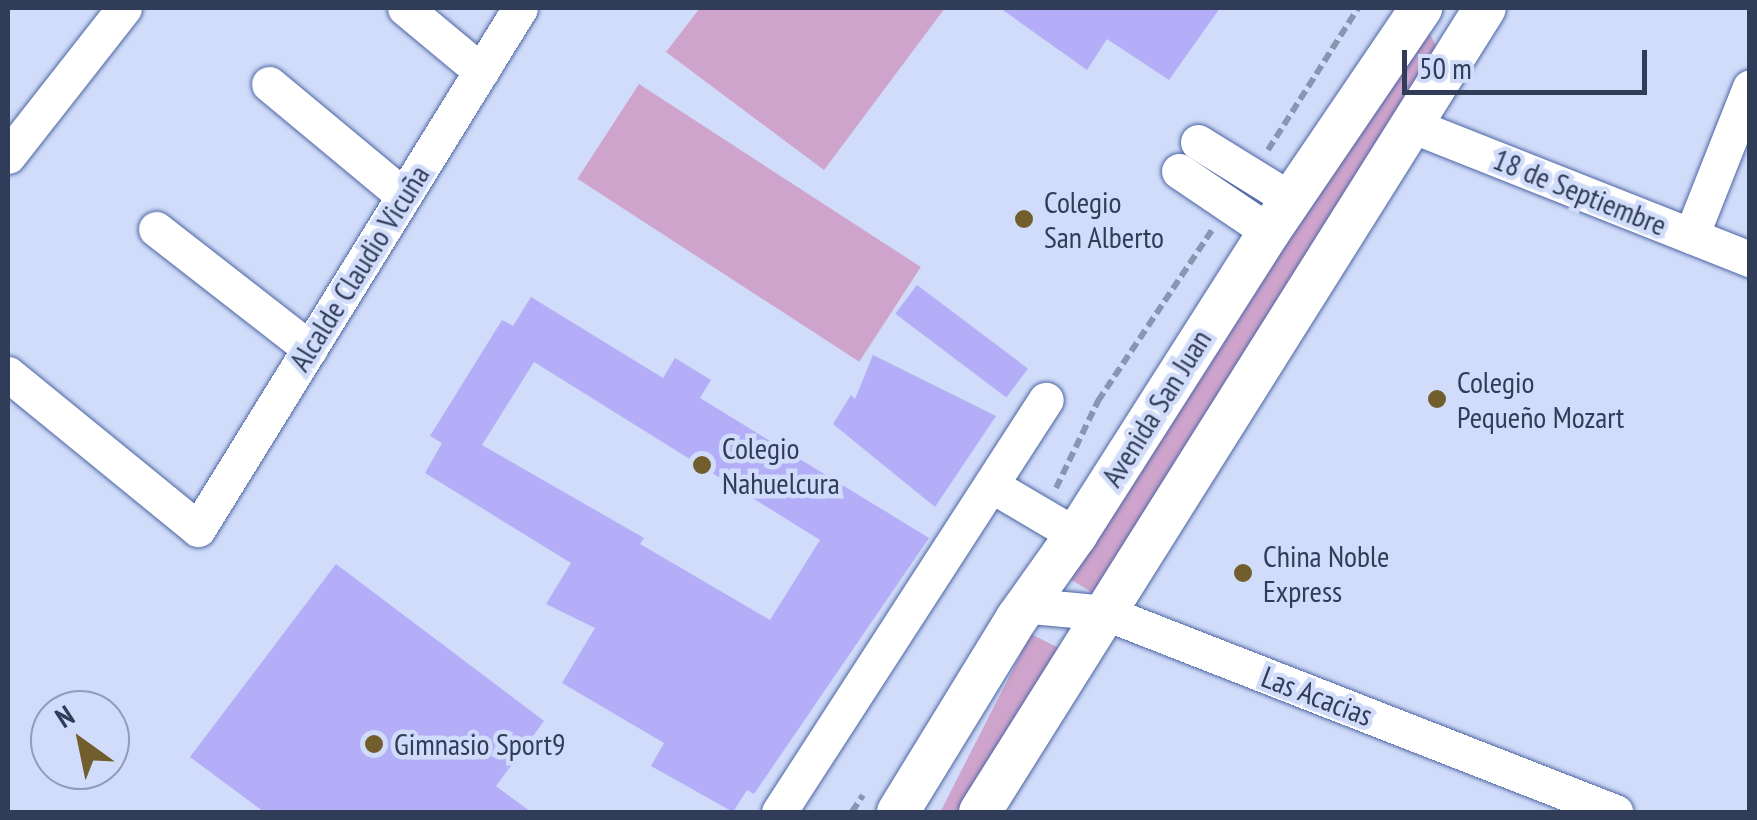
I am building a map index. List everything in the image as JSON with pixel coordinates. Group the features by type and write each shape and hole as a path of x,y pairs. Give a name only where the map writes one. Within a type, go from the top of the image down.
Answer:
{"main road":[{"name":"Avenida San Juan","path":"884,797 1018,618 1059,524 1421,8"},
{"path":"980,812 1485,8"}],"street":[{"path":"8,156 124,8"},
{"path":"405,8 481,71"},
{"name":"Alcalde Claudio Vicuña","path":"8,374 198,529 520,8"},
{"path":"269,84 404,196"},
{"path":"1692,236 1750,87"},
{"name":"18 de Septiembre","path":"1411,124 1750,259"},
{"path":"1188,157 1252,175 1279,215 1230,206 1188,157"},
{"path":"156,229 310,348"},
{"path":"779,812 1046,400"},
{"path":"991,484 1059,524"},
{"name":"Las Acacias","path":"1018,618 1032,606 1106,613 1615,812"}],"path":[{"path":"1252,175 1358,8"},
{"path":"1059,524 1098,401 1230,206"},
{"path":"852,812 884,797"}],"shaded area":[{"path":"700,8 945,8 824,170 666,52"},
{"path":"1428,30 1437,48 1093,593 1070,579 1410,35"},
{"path":"639,84 921,267 859,362 577,179"},
{"path":"1031,634 1058,648 974,812 940,812"}],"building":[{"path":"1000,8 1220,8 1169,80 1107,39 1087,70"},
{"path":"917,285 1028,369 1006,397 895,314"},
{"path":"531,297 663,378 675,358 711,380 700,398 929,538 754,794 747,790 733,812 651,766 664,743 562,683 595,628 546,604 571,563 425,473 442,443 430,436 502,320 513,326","holes":["534,362 820,540 770,620 640,544 644,538 482,445"]},
{"path":"873,355 996,416 935,507 833,424 851,395 855,399"},
{"path":"336,564 544,721 496,786 531,812 264,812 190,757"}],"place":[{"name":"Colegio San Alberto","path":"1024,219"},
{"name":"Colegio Pequeño Mozart","path":"1437,399"},
{"name":"Colegio Nahuelcura","path":"702,465"},
{"name":"China Noble Express","path":"1243,573"},
{"name":"Gimnasio Sport9","path":"374,744"}]}
